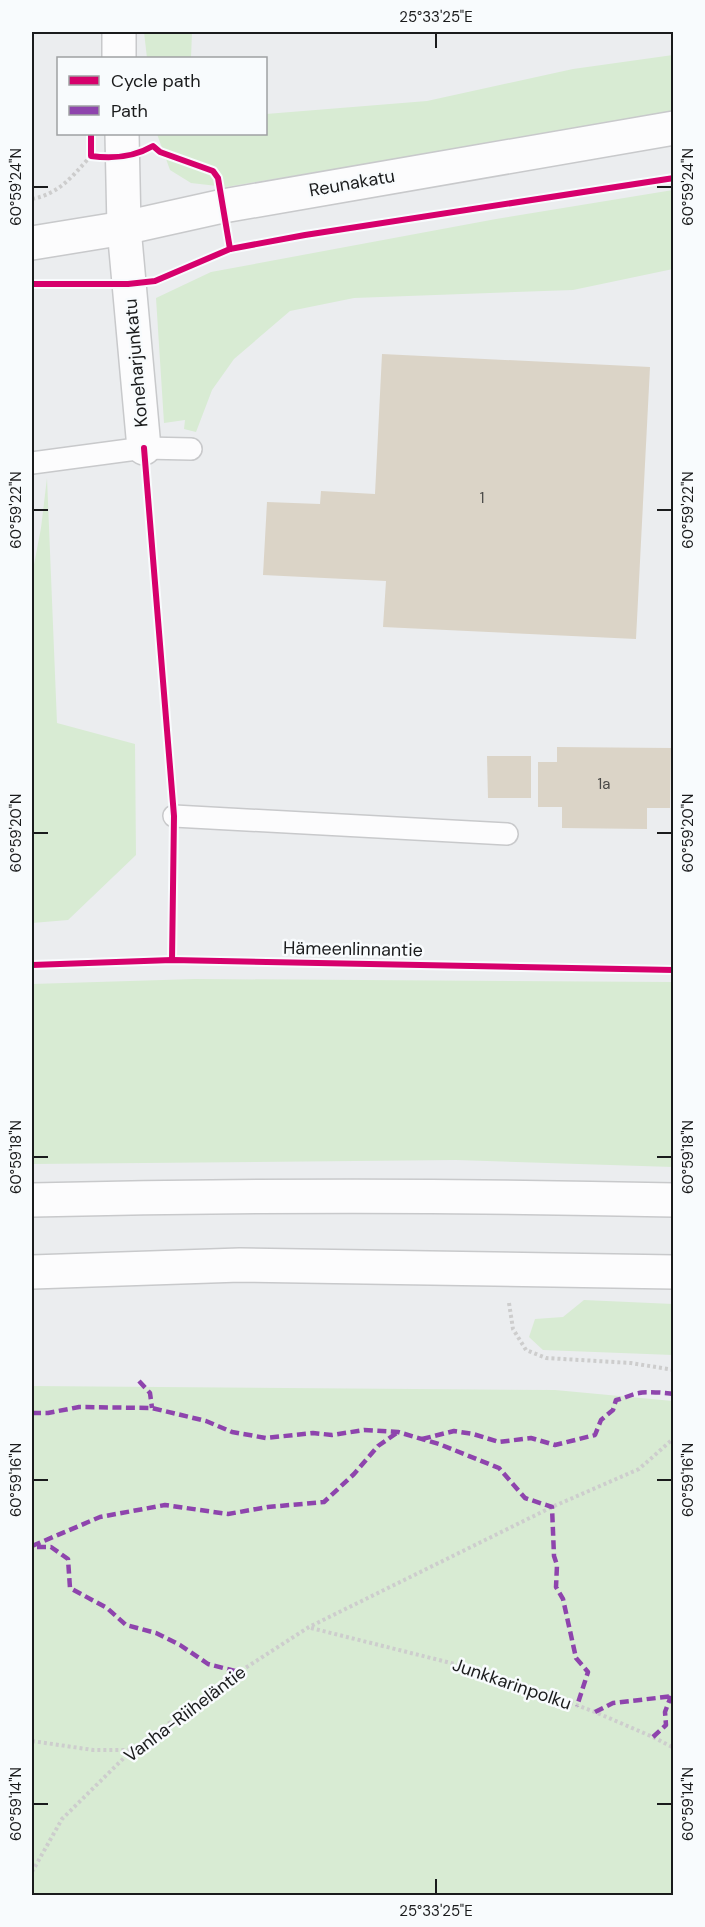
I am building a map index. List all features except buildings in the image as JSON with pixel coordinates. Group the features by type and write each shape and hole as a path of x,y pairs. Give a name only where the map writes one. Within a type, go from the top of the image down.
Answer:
{"main road":[{"path":"118,32 119,57"},
{"name":"Reunakatu","path":"32,243 124,228 223,206 674,128"},
{"name":"Koneharjunkatu","path":"112,149 124,228 144,448"},
{"path":"32,1200 228,1196 569,1197 674,1200"},
{"path":"32,1272 240,1265 674,1272"}],"lane":[{"path":"32,463 144,448 192,449"},
{"path":"174,816 507,834"}],"path":[{"path":"32,199 49,195 112,149"},
{"path":"498,1302 509,1302 513,1329 526,1350 546,1358 631,1363 674,1370"},
{"path":"32,1741 93,1750 132,1750"}],"green space":[{"path":"144,32 192,32 191,57 147,57"},
{"path":"673,55 673,113 226,187 191,183 170,170 157,135 267,135 267,114 427,101 573,69"},
{"path":"673,190 673,269 573,290 354,298 290,311 234,359 212,390 196,432 184,429 185,420 164,423 156,298 211,272 496,219"},
{"path":"47,478 57,723 135,744 136,855 68,920 32,923 32,575"},
{"path":"195,979 673,982 673,1167 456,1160 32,1164 32,984"},
{"path":"584,1300 673,1304 673,1355 543,1350 529,1337 535,1319 563,1317"},
{"path":"32,1386 555,1390 673,1401 673,1895 32,1895"}],"marked path":[{"path":"139,1381 150,1393 152,1408"},
{"path":"422,1439 454,1431 499,1442 531,1438 555,1445 595,1435 601,1420 613,1410 616,1400 642,1392 674,1394"},
{"path":"32,1413 48,1413 79,1407 152,1408 206,1421 232,1432 266,1438 313,1433 332,1435 364,1430 398,1432 439,1444 499,1468 525,1498 552,1507 554,1556 557,1565 556,1587 563,1599 576,1658 588,1672 577,1706"},
{"path":"32,1546 100,1517 165,1505 228,1514 268,1507 324,1502 354,1474 378,1446 398,1432"},
{"path":"37,1547 51,1547 68,1559 70,1588 107,1608 126,1625 156,1633 180,1645 208,1664 239,1672"},
{"path":"653,1737 666,1725 665,1712 671,1696"},
{"path":"595,1712 613,1703 674,1696"}],"cycle path":[{"path":"91,135 91,156 123,156 138,153 153,146 160,152 213,171 218,178 230,249"},
{"path":"32,284 128,284 155,281 230,249 305,235 674,178"},
{"path":"144,448 174,816 172,960"},
{"name":"Hämeenlinnantie","path":"32,965 172,960 674,970"}]}
